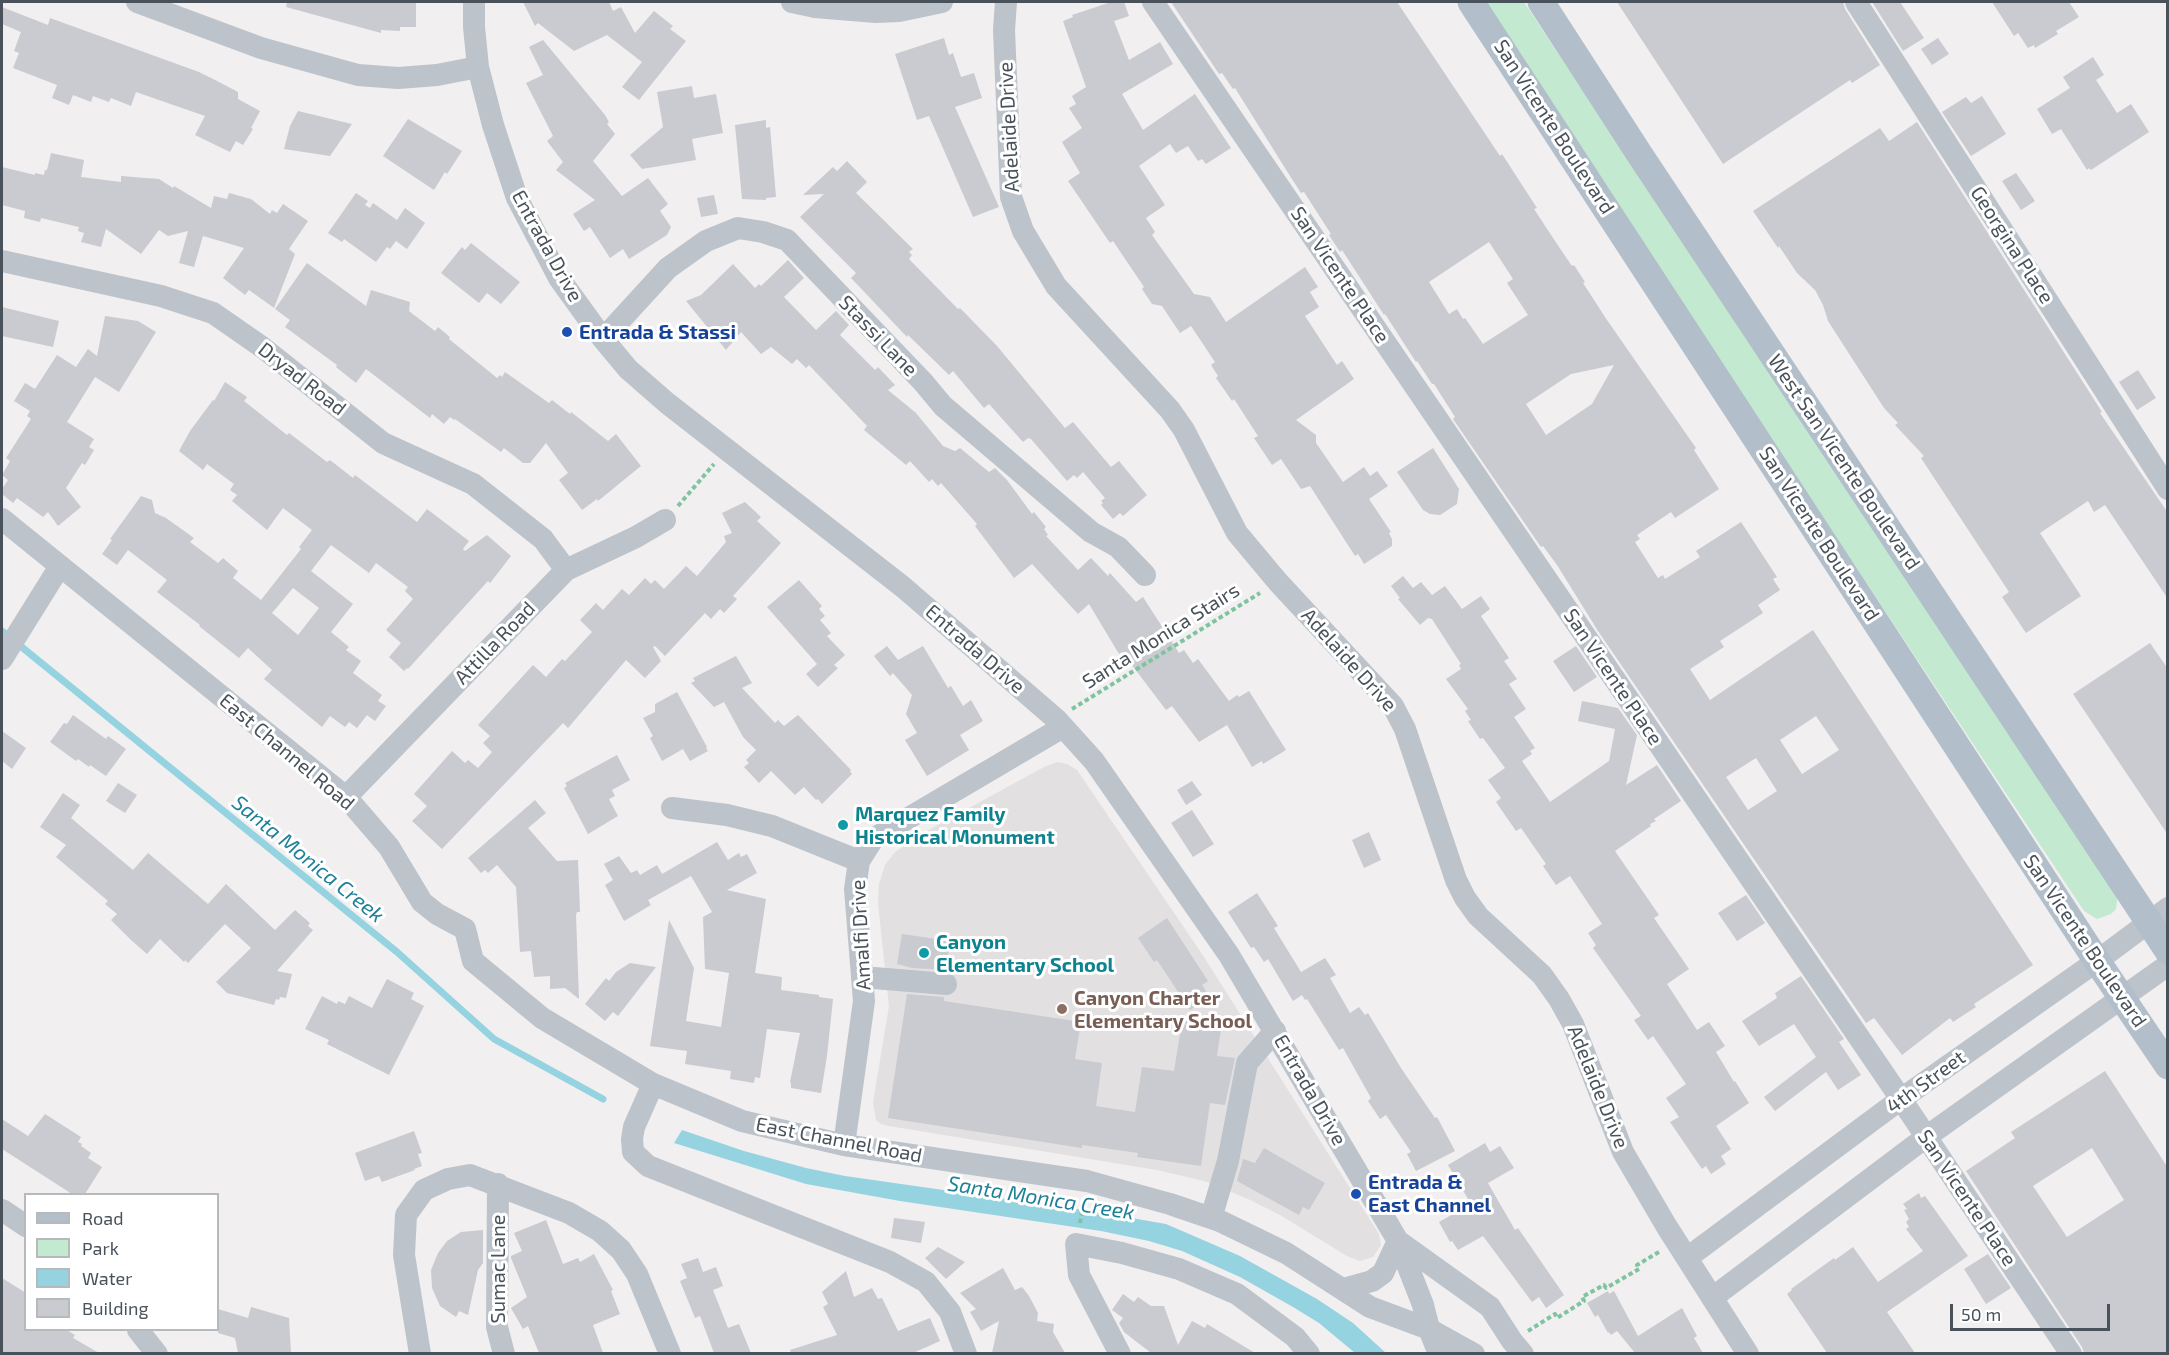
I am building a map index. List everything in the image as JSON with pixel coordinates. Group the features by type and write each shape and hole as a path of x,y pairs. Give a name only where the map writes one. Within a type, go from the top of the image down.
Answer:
{"main road":[{"name":"San Vicente Boulevard","path":"1471,2 2097,961 2168,1066"},
{"name":"West San Vicente Boulevard","path":"1541,2 1640,155 2158,915"},
{"path":"2158,915 2168,951"}],"street":[{"path":"137,2 261,48 358,75 398,78 437,75 478,67"},
{"name":"Entrada Drive","path":"474,2 478,67 493,125 518,198 559,278 628,369 667,403 903,587 1063,727 1094,761 1229,955 1398,1241 1423,1305 1438,1353"},
{"path":"792,2 815,7 876,12 899,11 942,2"},
{"name":"Adelaide Drive","path":"1006,2 1004,30 1011,197 1023,231 1056,286 1170,410 1184,430 1238,533 1278,582 1393,706 1405,729 1460,889 1478,916 1542,975 1559,999 1573,1024 1623,1152 1667,1227 1748,1353"},
{"name":"San Vicente Place","path":"1153,2 2071,1353"},
{"name":"Georgina Place","path":"1856,2 2168,489"},
{"name":"Stassi Lane","path":"603,339 668,268 706,241 738,228 763,232 787,240 923,382 943,406 1091,532 1118,546 1145,575"},
{"name":"Dryad Road","path":"2,261 161,296 213,313 262,347 383,443 472,484 543,539 566,570"},
{"name":"East Channel Road","path":"2,519 346,797 389,847 422,902 437,914 465,929 473,961 542,1018 653,1084 742,1121 844,1145 1087,1181 1170,1204 1211,1218 1286,1253 1370,1307 1429,1329 1473,1353"},
{"name":"Attilla Road","path":"346,797 566,570 666,520"},
{"path":"4,655 60,566"},
{"name":"Amalfi Drive","path":"844,1145 864,1001 855,889 859,861 873,839 1063,727"},
{"path":"672,808 727,815 772,826 859,861"},
{"name":"4th Street","path":"1687,1258 2158,915"},
{"path":"1712,1298 1926,1137 2168,965"},
{"path":"862,977 946,984"},
{"path":"1211,1218 1228,1161 1247,1063 1275,1032"},
{"path":"653,1084 634,1127 632,1139 633,1152 648,1166 890,1262 926,1282 950,1312 966,1353"},
{"path":"420,1353 404,1256 406,1215 424,1190 448,1179 470,1175 569,1213 600,1230 621,1250 637,1274 670,1353"},
{"name":"Sumac Lane","path":"498,1184 497,1327 504,1353"},
{"path":"2,1210 24,1225"},
{"path":"1343,1289 1372,1281 1383,1273 1398,1241 1490,1308 1517,1347"},
{"path":"1120,1353 1079,1275 1076,1244 1122,1253 1179,1269 1237,1294 1295,1337 1309,1353"},
{"path":"1423,1353 1429,1329"},
{"path":"140,1331 157,1353"}],"path":[{"path":"689,493 711,466"},
{"name":"Santa Monica Stairs","path":"1082,703 1256,595"},
{"path":"1076,1244 1087,1181"},
{"path":"1517,1347 1554,1314 1557,1318 1584,1301 1582,1297 1604,1285 1606,1288 1639,1269 1637,1265 1662,1250 1654,1236 1667,1227"}],"shaded area":[{"name":"Canyon Charter Elementary School","path":"1057,762 1067,764 1077,770 1204,957 1379,1234 1381,1245 1373,1257 1360,1261 1347,1256 1280,1215 1204,1181 1157,1170 889,1126 876,1120 873,1102 889,1006 878,903 879,884 885,865 895,852 934,827"}],"green space":[{"path":"1481,2 1524,2 2117,894 2116,909 2111,914 2097,919 2084,911"}],"water":[{"path":"682,1130 744,1151 845,1176 1166,1224 1240,1256 1317,1299 1353,1323 1386,1353 1355,1353 1319,1323 1293,1307 1240,1277 1182,1251 1101,1231 900,1201 806,1184 674,1143"}],"building":[{"path":"287,2 416,2 416,27 400,27 400,31 381,30 381,33 286,7"},
{"path":"523,2 609,2 613,11 621,7 635,33 654,11 673,26 670,29 686,41 639,100 622,87 642,62 607,35 574,51 538,23 535,26"},
{"path":"1111,2 1124,2 1129,16 1114,21 1129,60 1160,42 1173,64 1122,94 1143,130 1195,94 1231,148 1206,164 1202,159 1198,161 1188,146 1176,153 1170,144 1139,166 1165,205 1146,218 1155,232 1152,235 1194,294 1210,297 1226,322 1305,267 1318,287 1310,292 1319,307 1305,316 1337,365 1342,361 1354,379 1296,420 1316,435 1316,443 1343,482 1364,467 1370,476 1377,471 1388,486 1369,499 1391,532 1389,533 1392,546 1364,564 1358,554 1355,556 1310,486 1301,489 1281,459 1272,465 1254,438 1258,436 1234,399 1232,401 1216,378 1218,376 1211,365 1215,362 1191,326 1180,333 1162,306 1152,304 1142,289 1144,287 1113,241 1110,243 1068,181 1080,173 1062,142 1082,128 1069,108 1076,104 1072,96 1086,87 1063,21 1073,17 1072,15"},
{"path":"1171,2 1397,2 1500,156 1502,154 1537,208 1534,209 1572,266 1574,265 1607,320 1696,448 1694,450 1719,489 1675,518 1671,512 1637,535 1640,539 1635,542 1658,578 1663,575 1665,579 1700,557 1696,551 1741,522 1777,577 1773,579 1780,590 1758,605 1763,613 1720,641 1724,647 1690,669 1710,700 1813,630 2033,965 1974,1004 1976,1007 1953,1022 1950,1018 1902,1055 1874,1018 1866,1023 1598,631 1557,565 1543,546 1541,547 1453,419 1455,417 1434,384 1416,362 1342,250 1340,252 1329,235 1331,234 1304,192 1301,193 1235,88 1233,89 1222,73 1219,74","holes":["1489,242 1513,279 1507,283 1528,315 1483,344 1457,309 1449,314 1429,282","1614,365 1592,404 1546,435 1526,404 1571,374","1816,716 1839,750 1802,774 1780,740","1756,758 1777,791 1748,810 1726,777"]},
{"path":"1617,2 1843,2 1845,9 1880,65 1852,83 1850,80 1723,164"},
{"path":"1872,2 1900,2 1924,38 1903,51"},
{"path":"1992,2 2069,2 2079,17 2056,31 2058,34 2035,48 2034,45 2028,48 2018,33 2014,36"},
{"path":"2,7 48,25 50,18 199,72 238,92 238,99 260,111 251,128 253,129 243,145 236,141 230,152 195,135 205,116 136,92 131,106 111,98 109,102 93,96 91,102 73,95 69,105 52,98 57,85 13,68 19,53 14,51 21,32 2,24"},
{"path":"944,38 949,55 953,53 961,77 974,73 982,98 955,107 999,207 973,217 929,116 917,120 895,54"},
{"path":"1938,38 1949,54 1932,65 1921,49"},
{"path":"543,40 605,115 609,122 607,124 615,134 593,161 622,196 648,178 668,204 660,211 671,227 667,235 629,259 623,249 610,258 590,227 584,231 573,214 595,200 556,170 563,162 547,141 553,136 526,83 543,75 529,47"},
{"path":"2093,57 2104,75 2096,80 2117,113 2131,104 2149,132 2091,170 2089,168 2087,170 2061,129 2052,134 2037,109 2070,88 2063,77"},
{"path":"692,86 694,98 716,94 723,133 692,139 696,160 642,169 630,155 663,127 657,92"},
{"path":"1982,96 2006,134 1971,156 1942,112 1966,97 1971,103"},
{"path":"298,111 352,124 330,156 284,149 290,126"},
{"path":"408,119 462,151 434,190 383,156"},
{"path":"766,120 766,128 770,127 776,197 766,198 766,200 742,199 735,125"},
{"path":"1917,122 2102,412 2100,413 2168,513 2168,599 2105,505 2094,512 2088,501 2040,533 2081,596 2026,633 2002,597 2009,592 1921,458 1924,456 1895,425 1898,423 1884,408 1828,321 1815,290 1797,273 1753,211 1880,128 1889,141"},
{"path":"51,153 84,160 81,177 121,182 121,176 159,179 211,208 214,196 227,199 229,193 251,199 270,214 272,210 277,213 283,204 308,221 289,249 295,254 274,308 249,290 245,295 223,278 244,248 203,236 194,267 179,263 188,231 168,236 159,230 141,254 106,229 101,247 81,242 84,233 78,231 79,227 41,218 40,222 24,218 25,211 2,205 2,167 44,175"},
{"path":"847,161 867,182 856,193 913,249 909,252 912,255 909,259 997,346 1065,428 1073,422 1111,467 1119,461 1147,495 1123,516 1120,513 1113,519 1101,505 1103,503 1101,501 1105,498 1083,472 1077,478 1074,475 1067,481 1031,439 1028,438 1023,442 989,404 984,408 953,371 949,375 908,335 907,337 851,278 856,273 800,217 824,194 803,195 833,167 837,171"},
{"path":"2016,173 2035,201 2021,210 2002,181"},
{"path":"356,193 368,201 365,205 370,208 373,203 397,220 405,208 425,223 407,249 396,241 390,249 387,247 376,262 344,239 342,242 328,233"},
{"path":"714,195 718,214 701,217 697,198"},
{"path":"471,243 520,282 501,304 487,293 479,303 441,273 462,247 465,250"},
{"path":"788,260 804,278 784,297 816,330 836,311 849,325 840,335 875,370 878,367 895,385 888,390 916,413 943,446 955,451 960,448 989,472 995,468 1007,480 1032,514 1034,512 1046,527 1044,529 1048,535 1046,536 1078,570 1091,558 1108,576 1110,573 1136,602 1143,597 1179,653 1184,650 1193,663 1198,659 1229,701 1249,691 1286,750 1263,764 1262,761 1252,767 1227,725 1199,742 1172,706 1166,710 1122,652 1119,654 1089,604 1078,614 1032,564 1014,578 975,526 977,524 941,483 938,486 932,479 929,482 910,461 906,465 864,430 867,426 809,365 806,368 797,359 792,364 771,347 761,354 741,332 726,350 686,301 701,295 733,264 755,288 759,284 761,286"},
{"path":"307,263 366,306 371,290 410,302 409,311 435,331 438,327 450,337 449,339 497,378 500,375 502,377 505,372 549,403 552,400 570,414 571,412 608,441 616,434 641,466 598,501 597,499 582,510 559,480 568,473 546,443 530,463 523,463 504,448 501,452 455,419 450,417 444,424 432,414 430,418 366,369 356,383 336,367 337,365 285,327 290,320 275,309"},
{"path":"2,307 59,321 53,347 2,336"},
{"path":"105,316 138,321 156,332 119,392 95,377 67,422 94,439 89,447 94,450 85,465 82,463 66,488 81,507 58,526 48,512 43,517 17,498 13,503 2,494 2,489 8,480 2,475 10,461 6,458 31,419 27,416 30,411 14,401 25,383 35,389 57,355 76,367 88,349 97,356"},
{"path":"2138,370 2156,398 2137,410 2119,382"},
{"path":"225,382 247,397 244,401 287,435 289,433 327,462 330,460 353,478 355,475 417,522 427,509 469,541 463,549 465,551 487,535 511,556 490,583 488,581 404,671 389,657 401,643 386,630 413,599 405,591 408,587 376,563 369,573 331,545 311,571 353,604 331,632 349,647 346,650 361,661 353,673 382,695 378,701 386,706 375,721 367,715 357,728 349,722 345,727 330,716 322,727 264,679 272,670 248,648 239,658 157,592 167,580 128,550 117,565 102,554 141,496 152,500 155,513 194,538 190,542 218,563 223,558 238,571 233,578 261,600 301,549 299,547 312,530 283,508 267,530 232,501 237,495 230,490 234,484 207,464 203,470 179,451 190,431 214,401","holes":["293,588 319,608 298,635 272,613"]},
{"path":"1433,448 1459,489 1457,504 1440,515 1430,514 1423,510 1397,472"},
{"path":"745,502 761,517 757,521 781,543 733,596 737,599 724,613 720,609 711,619 705,613 665,656 655,646 653,647 661,661 645,678 626,660 568,728 563,723 442,849 412,821 427,806 414,794 452,751 465,763 468,760 478,768 492,752 483,743 490,736 478,725 533,665 546,677 562,659 565,661 592,632 580,620 596,603 603,610 622,589 629,595 645,578 651,584 655,580 664,589 686,566 697,576 726,542 724,536 732,533 722,513"},
{"path":"1403,576 1413,588 1421,582 1432,595 1445,586 1462,609 1481,596 1490,609 1481,616 1509,658 1504,661 1517,679 1509,684 1526,709 1514,717 1535,748 1530,751 1532,754 1522,761 1550,802 1609,761 1615,729 1578,721 1582,701 1618,708 1637,735 1626,785 1657,765 1681,801 1654,819 1656,821 1650,824 1651,826 1615,851 1659,915 1654,918 1689,969 1667,984 1697,1030 1709,1022 1725,1046 1716,1052 1749,1103 1716,1126 1731,1149 1721,1156 1726,1164 1711,1174 1706,1166 1702,1169 1670,1122 1679,1117 1666,1098 1686,1084 1653,1036 1648,1040 1634,1020 1641,1016 1593,948 1596,945 1588,933 1602,924 1570,876 1556,885 1543,866 1546,864 1521,828 1516,831 1496,802 1501,798 1488,780 1505,768 1468,721 1471,720 1465,711 1468,709 1446,679 1461,669 1459,665 1461,664 1432,619 1428,618 1420,625 1398,599 1400,598 1391,586"},
{"path":"799,580 822,606 819,609 825,616 820,620 831,633 827,636 845,655 834,665 838,668 818,687 806,674 817,664 767,607"},
{"path":"2150,643 2168,669 2168,835 2073,694"},
{"path":"887,646 898,660 923,646 948,688 951,686 963,706 971,700 983,721 960,735 969,750 927,776 905,740 917,733 906,714 912,695 893,673 890,676 874,656"},
{"path":"1576,646 1597,677 1574,692 1553,661"},
{"path":"736,656 752,683 742,688 775,723 778,720 784,726 798,715 851,770 852,774 822,804 804,787 795,795 771,771 759,783 744,767 749,763 746,760 756,750 743,737 724,702 714,707 691,683 695,681 693,678"},
{"path":"677,692 708,751 690,761 683,749 662,761 650,738 653,736 643,718 655,712 655,704"},
{"path":"73,715 106,739 108,736 126,749 106,776 78,759 76,761 50,742"},
{"path":"2,731 26,748 12,769 2,761"},
{"path":"617,755 630,780 612,790 615,796 609,799 618,816 588,834 564,788 567,786 565,783"},
{"path":"1192,781 1202,795 1186,805 1177,790"},
{"path":"118,783 137,795 125,813 106,801"},
{"path":"63,793 80,805 71,818 133,870 148,853 208,904 226,884 275,930 295,910 310,923 308,926 313,930 277,971 292,974 286,998 276,999 274,1005 227,993 216,982 251,948 225,924 188,963 185,960 184,962 160,939 147,954 131,940 111,920 117,914 105,904 108,901 56,857 66,845 40,827"},
{"path":"535,800 546,813 528,828 557,861 578,860 580,912 576,915 579,999 565,988 550,989 550,976 534,977 531,951 520,952 516,887 497,865 488,873 485,870 481,873 468,858"},
{"path":"1192,810 1214,844 1193,857 1171,823"},
{"path":"1369,832 1381,860 1364,868 1352,840"},
{"path":"717,842 728,860 739,853 741,857 747,854 757,873 727,890 766,899 755,973 782,977 781,990 833,999 821,1093 791,1088 790,1082 800,1033 767,1029 760,1078 755,1077 754,1083 730,1079 731,1071 685,1064 687,1051 650,1046 669,920 694,968 686,1021 721,1027 729,973 705,969 703,917 712,912 691,876 648,900 651,905 624,921 605,885 613,880 604,864 619,856 631,873 637,870 640,875 657,865 662,874"},
{"path":"1257,893 1278,926 1274,928 1301,972 1325,958 1336,975 1330,978 1350,1013 1359,1007 1365,1015 1368,1013 1401,1068 1435,1118 1437,1117 1455,1151 1416,1171 1407,1154 1411,1152 1386,1115 1380,1119 1368,1101 1371,1098 1343,1048 1339,1050 1307,999 1305,1000 1302,995 1293,1001 1268,959 1264,962 1254,947 1251,948 1228,912"},
{"path":"1746,895 1765,923 1737,941 1718,913"},
{"path":"1167,918 1208,981 1202,985 1210,997 1190,1010 1157,960 1154,962 1138,938"},
{"name":"Canyon Elementary School","path":"902,934 950,941 946,970 912,968 897,964"},
{"path":"630,963 656,967 618,1016 613,1012 605,1021 585,1004 606,978 609,981 616,972"},
{"path":"1801,976 1844,1039 1839,1042 1861,1075 1838,1090 1826,1072 1775,1111 1764,1097 1816,1057 1794,1024 1759,1046 1742,1021 1777,998 1775,993"},
{"path":"387,979 414,993 411,999 424,1006 389,1075 327,1044 329,1040 305,1029 322,996 337,1004 338,1001 345,1004 349,996 372,1008"},
{"path":"907,994 944,997 944,1001 1081,1022 1075,1059 1102,1063 1096,1106 1135,1112 1142,1067 1174,1071 1183,1015 1222,1022 1217,1056 1235,1058 1225,1105 1210,1103 1201,1166 1137,1157 1138,1153 1082,1145 1082,1148 888,1118"},
{"path":"2105,1071 2168,1168 2168,1353 2084,1353 1966,1171 2015,1138 2011,1132","holes":["2092,1148 2124,1200 2067,1237 2033,1186"]},
{"path":"45,1114 81,1137 78,1142 91,1153 88,1158 102,1167 86,1193 70,1193 2,1149 2,1119 28,1136"},
{"path":"414,1131 422,1153 418,1154 422,1166 382,1182 379,1176 365,1181 355,1153"},
{"path":"1485,1143 1490,1152 1500,1146 1514,1168 1488,1183 1515,1230 1518,1228 1564,1295 1546,1308 1539,1297 1532,1302 1483,1236 1458,1250 1452,1241 1450,1242 1439,1222 1471,1204 1448,1165"},
{"path":"1264,1148 1325,1183 1309,1210 1303,1207 1299,1215 1237,1181 1243,1159 1255,1163"},
{"path":"1919,1193 1921,1198 1925,1196 1968,1256 1887,1312 1915,1353 1827,1353 1787,1294 1834,1258 1835,1260 1853,1247 1878,1282 1923,1251 1906,1229 1909,1227 1906,1222 1909,1219 1904,1210 1907,1209 1903,1204"},
{"path":"894,1218 925,1222 921,1243 891,1238"},
{"path":"546,1220 563,1264 578,1258 580,1262 594,1254 613,1290 611,1291 620,1314 593,1325 603,1353 539,1353 528,1326 523,1329 511,1308 527,1297 511,1258 522,1251 514,1233"},
{"path":"483,1230 483,1263 478,1270 468,1315 459,1311 456,1317 440,1306 432,1288 431,1270 438,1253 447,1241 461,1232"},
{"path":"938,1247 965,1262 946,1279 925,1258"},
{"path":"1988,1254 2011,1288 1986,1304 1964,1269"},
{"path":"698,1258 703,1272 716,1267 723,1286 713,1290 728,1328 739,1324 751,1353 714,1353 700,1316 695,1318 680,1281 687,1278 681,1264"},
{"path":"1003,1268 1015,1290 1022,1287 1029,1296 1038,1313 1037,1321 1054,1324 1053,1332 1065,1353 992,1353 999,1321 981,1331 970,1312 976,1309 960,1293"},
{"path":"846,1271 854,1297 872,1288 878,1299 882,1298 898,1331 930,1318 940,1341 913,1353 791,1353 790,1350 837,1335 823,1307 828,1304 822,1292"},
{"path":"2,1278 24,1292 24,1331 68,1331 75,1335 73,1338 99,1353 2,1353"},
{"path":"1608,1291 1609,1294 1614,1291 1638,1336 1682,1308 1697,1336 1694,1338 1703,1353 1635,1353 1617,1331 1611,1335 1608,1333 1598,1315 1595,1317 1587,1303"},
{"path":"1123,1294 1134,1302 1138,1297 1151,1306 1164,1306 1178,1345 1192,1321 1205,1328 1207,1324 1255,1353 1151,1353 1124,1332 1119,1323 1123,1318 1112,1310"},
{"path":"251,1307 289,1318 291,1353 238,1353 235,1338 218,1333 219,1309 248,1318"}],"waterway":[{"name":"Santa Monica Creek","path":"2,631 397,952 494,1039 603,1099"}],"place":[{"name":"Entrada & Stassi","path":"567,332"},
{"name":"Marquez Family Historical Monument","path":"843,825"},
{"name":"Canyon Elementary School","path":"924,953"},
{"name":"Canyon Charter Elementary School","path":"1062,1009"},
{"name":"Entrada & East Channel","path":"1356,1194"}]}
